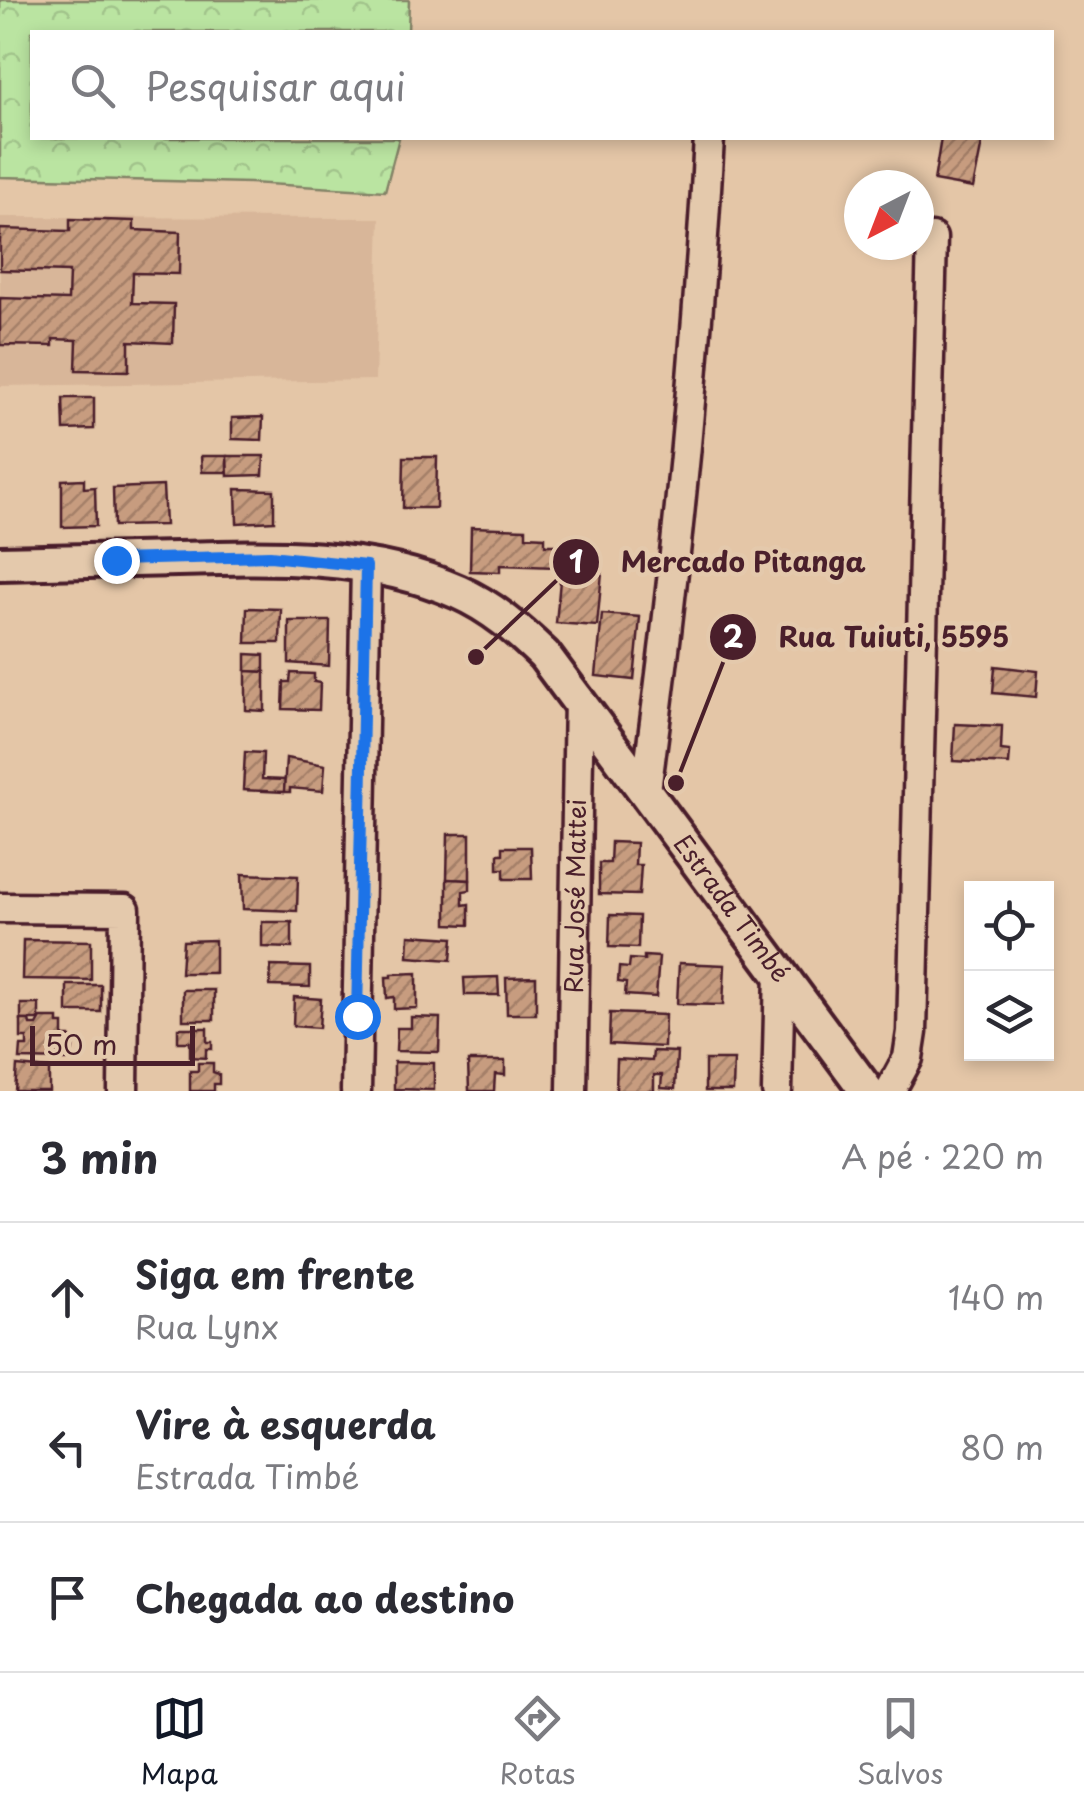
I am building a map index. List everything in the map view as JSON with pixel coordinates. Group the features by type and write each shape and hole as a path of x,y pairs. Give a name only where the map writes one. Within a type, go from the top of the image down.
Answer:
{"street":[{"path":"646,790 674,585 697,346 709,140"},
{"path":"890,1091 908,1058 912,1032 931,260"},
{"name":"Estrada Timbé","path":"0,563 270,556 366,566 446,587 503,617 544,655 579,699 868,1091"},
{"path":"356,1091 366,566"},
{"name":"Rua José Mattei","path":"572,1091 579,699"},
{"path":"0,908 125,909 122,1091"},
{"path":"777,1091 780,972"}],"shaded area":[{"path":"0,217 380,218 375,380 0,386"}],"green space":[{"path":"0,0 409,0 408,30 30,30 30,140 398,140 385,191 250,183 0,177"}],"building":[{"path":"941,140 983,140 973,188 934,181"},
{"path":"70,219 134,221 134,230 180,232 179,274 133,273 132,303 174,304 173,343 129,341 129,371 76,370 77,340 53,339 53,346 0,345 0,298 68,300 69,272 0,270 0,229 70,231"},
{"path":"63,398 94,398 94,429 64,430"},
{"path":"263,417 262,440 232,439 232,418"},
{"path":"201,456 227,456 227,472 202,472"},
{"path":"227,456 264,456 263,475 228,476"},
{"path":"404,457 437,457 436,508 403,508"},
{"path":"84,479 84,488 95,487 96,526 62,527 62,480"},
{"path":"163,486 165,525 114,526 113,488"},
{"path":"236,489 274,490 274,521 237,523"},
{"path":"471,527 526,529 526,536 545,537 545,545 556,545 555,567 500,565 500,572 470,571"},
{"path":"561,570 602,573 597,626 556,623"},
{"path":"247,608 281,609 280,643 246,643"},
{"path":"602,614 640,617 634,680 596,676"},
{"path":"289,621 330,621 329,666 289,663"},
{"path":"246,654 264,655 264,672 246,671"},
{"path":"995,666 1038,671 1036,697 993,693"},
{"path":"246,671 265,672 265,711 246,710"},
{"path":"291,673 314,674 314,682 320,683 319,710 283,709 284,682 290,682"},
{"path":"955,724 1002,726 1001,750 1010,751 1009,764 953,761"},
{"path":"245,752 263,753 262,779 285,780 284,792 243,790"},
{"path":"286,758 325,765 323,791 290,788 290,792 284,792"},
{"path":"448,834 470,834 470,880 447,879"},
{"path":"611,842 636,843 635,865 641,865 639,895 599,894 599,863 610,863"},
{"path":"503,847 531,847 532,879 504,879 504,869 498,869 498,854 503,854"},
{"path":"242,874 298,876 297,911 243,909"},
{"path":"447,879 470,880 470,890 463,891 463,905 469,904 469,925 447,924"},
{"path":"610,915 639,916 638,948 609,947"},
{"path":"262,922 292,922 292,948 262,947"},
{"path":"409,935 453,938 451,960 408,957"},
{"path":"23,940 91,941 91,980 22,979"},
{"path":"215,940 215,973 181,973 183,941"},
{"path":"644,956 659,957 656,997 625,995 626,983 618,982 619,967 629,968 630,959 644,960"},
{"path":"679,963 725,965 723,1005 677,1004"},
{"path":"271,966 310,967 310,987 270,986"},
{"path":"417,973 417,1008 394,1009 394,997 387,998 386,977"},
{"path":"498,977 499,995 465,995 464,978"},
{"path":"536,977 536,1014 507,1014 506,978"},
{"path":"67,985 101,985 101,1012 67,1012"},
{"path":"183,990 214,990 214,1020 183,1020"},
{"path":"294,997 321,999 319,1028 293,1026"},
{"path":"21,1004 39,1004 39,1020 21,1020"},
{"path":"610,1013 665,1015 664,1047 609,1044"},
{"path":"411,1017 440,1018 439,1052 396,1051 397,1028 411,1028"},
{"path":"41,1018 58,1018 58,1024 63,1024 63,1037 70,1037 73,1047 72,1060 20,1059 21,1046 27,1046 27,1038 21,1038 21,1020 37,1025"},
{"path":"178,1028 207,1028 207,1042 212,1042 212,1049 206,1049 206,1058 190,1057 190,1042 178,1042"},
{"path":"653,1051 677,1052 675,1089 661,1088 662,1075 654,1075 654,1091 616,1091 617,1059 652,1061"},
{"path":"705,1060 734,1060 733,1091 705,1091"},
{"path":"468,1061 505,1061 505,1075 495,1074 494,1091 469,1091"},
{"path":"394,1062 434,1063 434,1090 394,1089"},
{"path":"198,1063 213,1063 213,1072 219,1074 214,1091 190,1091 190,1071 198,1071"},
{"path":"17,1066 49,1069 49,1091 15,1091"}],"place":[{"name":"Mercado Pitanga","path":"476,657"},
{"name":"Rua Tuiuti, 5595","path":"676,783"}],"route":[{"path":"116,560 270,556 366,566 357,1016"}]}
